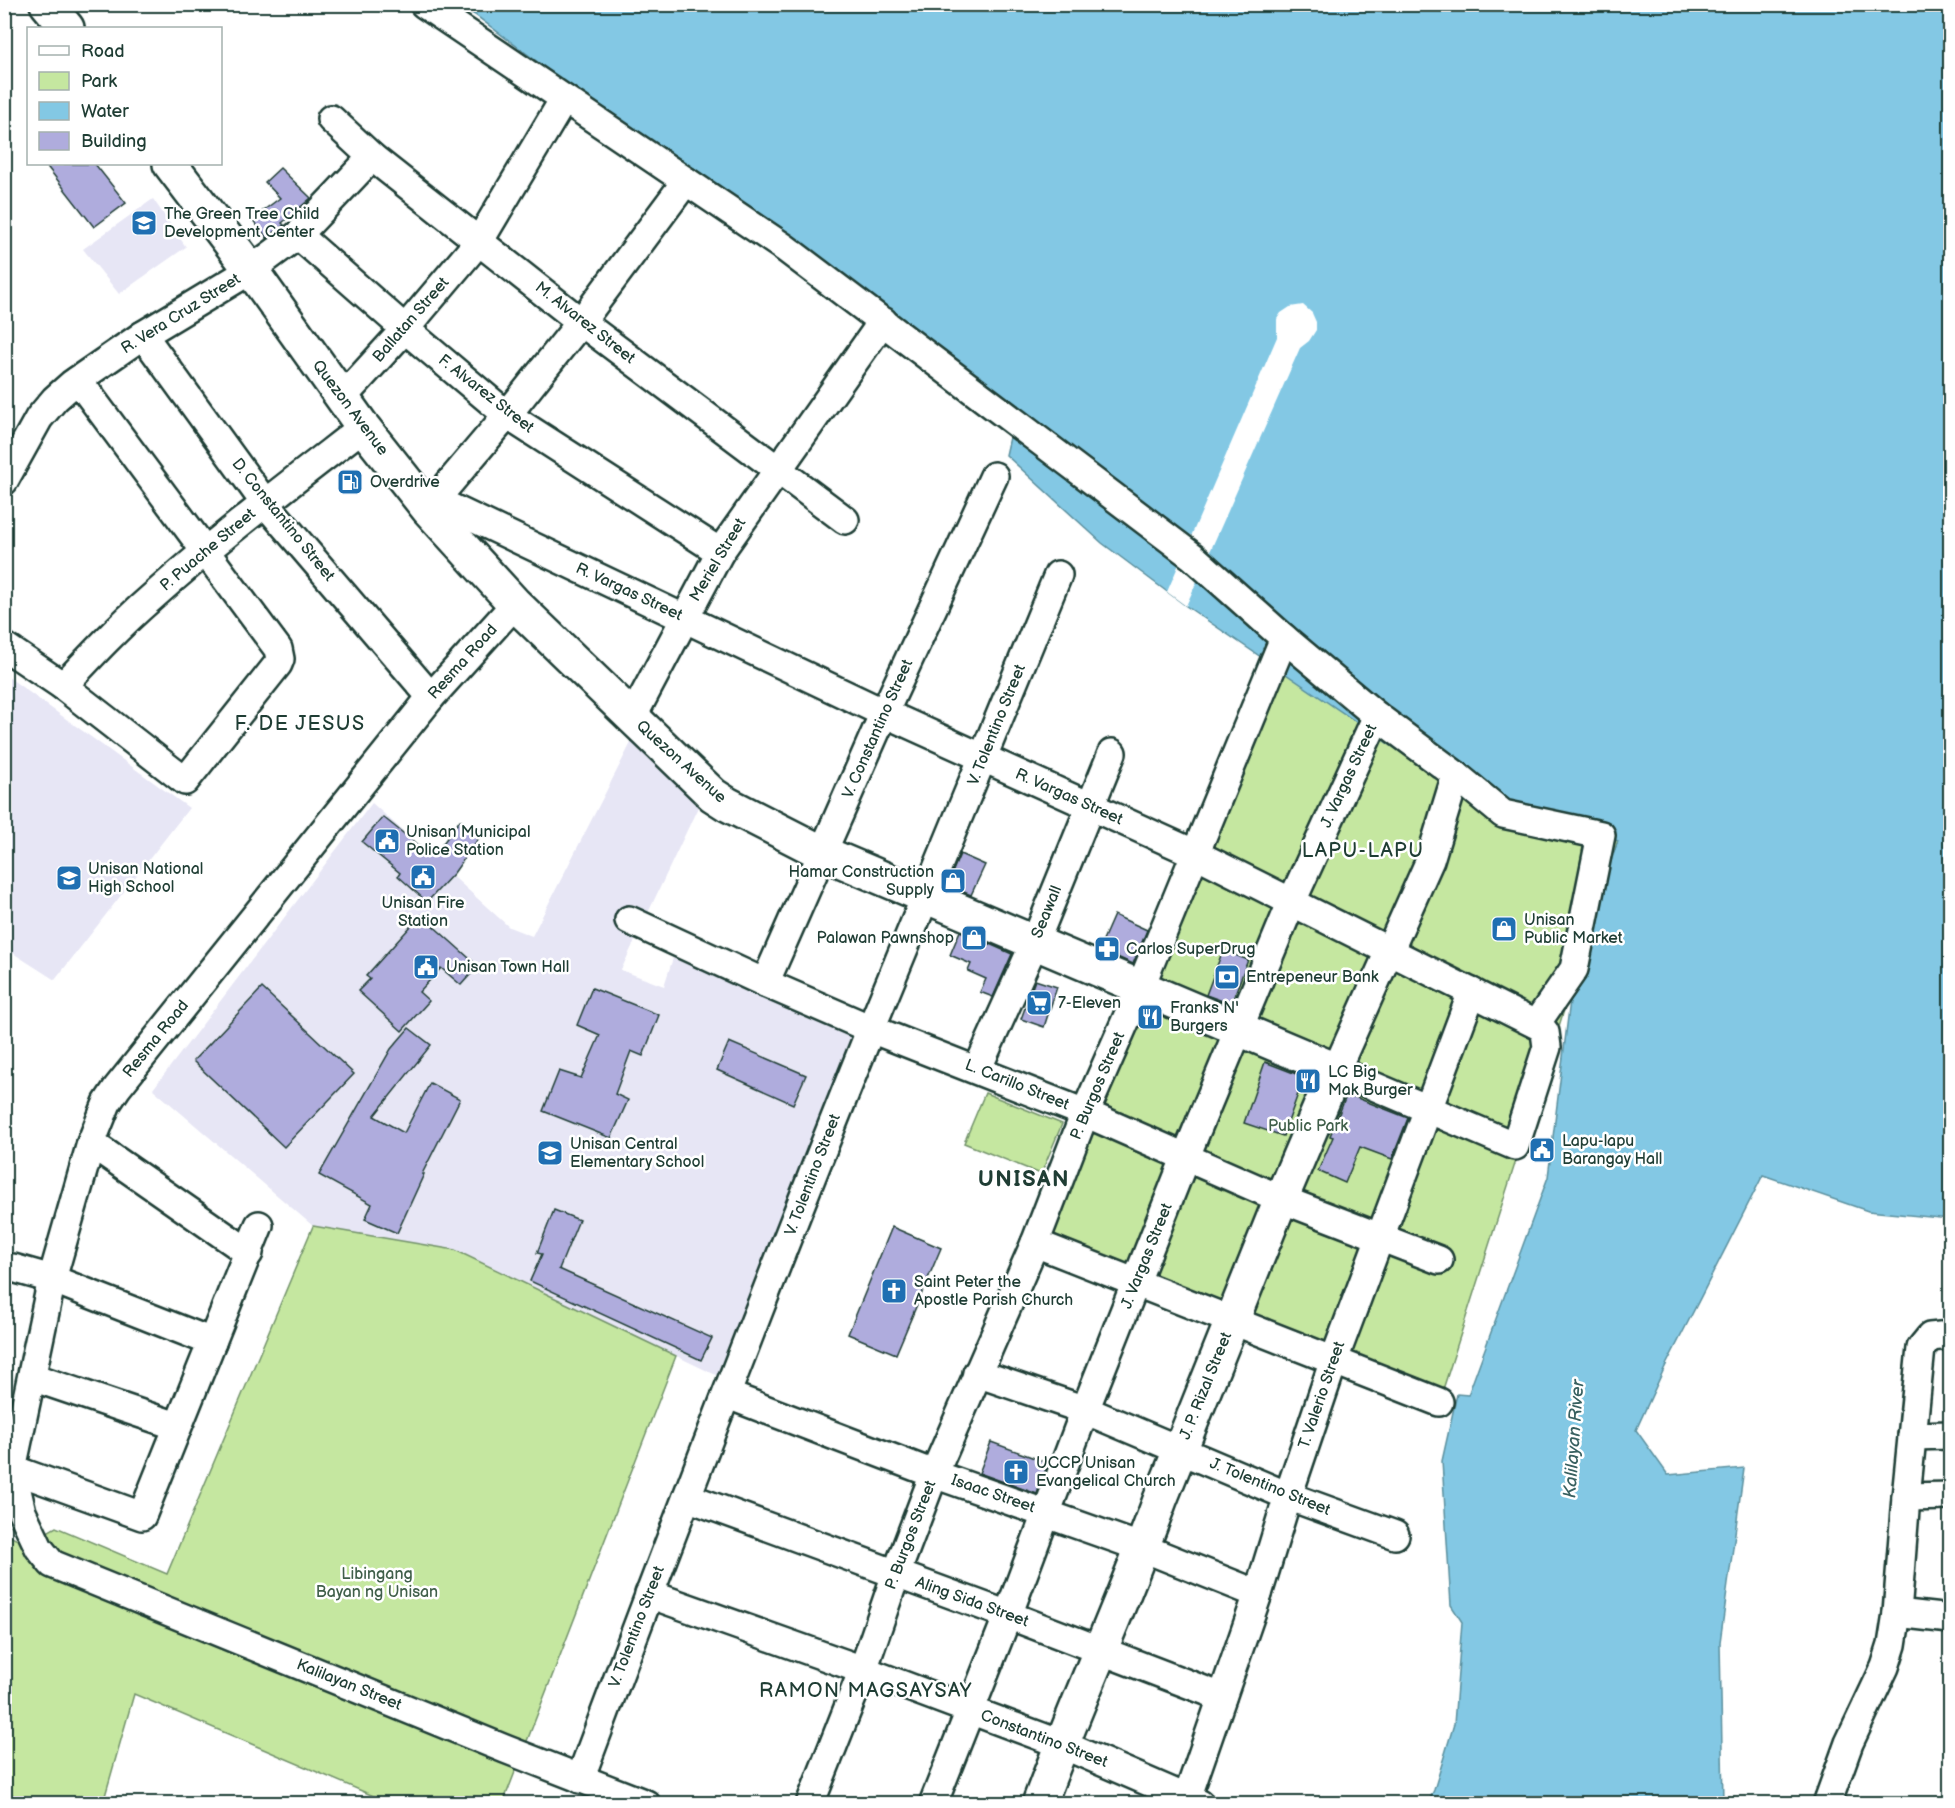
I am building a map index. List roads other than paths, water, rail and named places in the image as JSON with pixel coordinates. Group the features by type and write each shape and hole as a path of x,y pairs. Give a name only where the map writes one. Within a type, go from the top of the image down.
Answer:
{"main road":[{"path":"47,4 66,27"},
{"name":"Quezon Avenue","path":"171,165 251,270 363,427 515,604 713,795 824,853 1336,1070"},
{"name":"J. P. Rizal Street","path":"1039,1803 1281,1199 1336,1070"}],"street":[{"path":"424,4 785,248 883,321 1192,556 1284,638 1377,716 1456,775 1503,814 1601,835 1574,969 1540,1028 1547,1047 1515,1146 1336,1070 1430,860 1456,775"},
{"name":"Ballatan Street","path":"342,398 405,329 480,240 564,99"},
{"name":"M. Alvarez Street","path":"331,119 372,157 581,322 844,520"},
{"name":"R. Vera Cruz Street","path":"4,481 39,418 55,399 78,380 143,335 251,270 298,235 372,157"},
{"path":"431,504 507,415 581,322 686,181"},
{"name":"F. Alvarez Street","path":"298,235 507,415 720,552"},
{"name":"Meriel Street","path":"632,718 720,552 883,321"},
{"name":"D. Constantino Street","path":"143,335 265,503 431,697"},
{"path":"4,646 63,686 185,781 280,659 278,649 78,380"},
{"name":"P. Puache Street","path":"63,686 143,604 265,503 363,427"},
{"name":"V. Constantino Street","path":"765,983 884,713 994,476"},
{"name":"R. Vargas Street","path":"431,504 684,618 983,759 1196,854 1540,1028"},
{"name":"V. Tolentino Street","path":"580,1779 649,1594 871,1029 1058,575"},
{"name":"Resma Road","path":"52,1564 39,1548 22,1512 8,1467 32,1377 52,1279 91,1143 107,1103 431,697 515,604"},
{"name":"P. Burgos Street","path":"810,1803 863,1670 934,1474 1035,1243 1085,1113 1140,988 1284,638"},
{"name":"J. Vargas Street","path":"933,1803 1186,1156 1240,1031 1292,901 1377,716"},
{"name":"Seawall","path":"977,1070 1035,942 1112,753"},
{"name":"L. Carillo Street","path":"629,920 871,1029 1085,1113 1281,1199 1439,1260"},
{"name":"T. Valerio Street","path":"1191,1801 1222,1697 1334,1360 1472,992"},
{"path":"91,1143 249,1253"},
{"path":"8,1467 142,1516 259,1225"},
{"path":"1035,1243 1439,1402"},
{"path":"4,1268 14,1268 52,1279 212,1342"},
{"path":"1827,1803 1849,1743 1890,1656 1897,1613 1905,1497 1921,1348 1930,1338 1950,1335"},
{"name":"J. Tolentino Street","path":"977,1372 1085,1410 1288,1496 1395,1535"},
{"path":"32,1377 177,1426"},
{"name":"Isaac Street","path":"728,1395 934,1474 1143,1548 1258,1594"},
{"path":"1912,1436 1950,1435"},
{"path":"1905,1497 1950,1496"},
{"name":"Aling Sida Street","path":"687,1497 1008,1615 1222,1697"},
{"name":"Kalilayan Street","path":"52,1564 644,1803"},
{"name":"Constantino Street","path":"649,1594 1061,1744 1191,1801"},
{"path":"1897,1613 1950,1619"}],"water":[{"name":"Kalilayan River","path":"458,5 1950,5 1950,1219 1868,1211 1763,1175 1664,1369 1636,1430 1668,1475 1744,1468 1720,1642 1723,1803 1428,1803 1454,1724 1462,1622 1451,1605 1442,1461 1457,1394 1468,1395 1548,1177 1574,969 1618,841 1601,835 1503,814 1415,762 1186,606 1102,543 1006,455 1014,420 475,15"}],"place":[{"name":"The Green Tree Child Development Center","path":"144,223"},
{"name":"Overdrive","path":"350,482"},
{"name":"Unisan Municipal Police Station","path":"387,841"},
{"name":"Unisan Fire Station","path":"423,877"},
{"name":"Unisan National High School","path":"69,878"},
{"name":"Hamar Construction Supply","path":"953,881"},
{"name":"Unisan Public Market","path":"1504,929"},
{"name":"Palawan Pawnshop","path":"974,938"},
{"name":"Carlos SuperDrug","path":"1107,949"},
{"name":"Unisan Town Hall","path":"426,967"},
{"name":"Entrepeneur Bank","path":"1227,977"},
{"name":"7-Eleven","path":"1039,1003"},
{"name":"Franks N' Burgers","path":"1150,1017"},
{"name":"LC Big Mak Burger","path":"1308,1081"},
{"name":"Lapu-lapu Barangay Hall","path":"1542,1150"},
{"name":"Unisan Central Elementary School","path":"550,1153"},
{"name":"Saint Peter the Apostle Parish Church","path":"894,1291"},
{"name":"UCCP Unisan Evangelical Church","path":"1016,1472"}],"district":[{"name":"F. DE JESUS","path":"300,724"},
{"name":"LAPU-LAPU","path":"1363,851"},
{"name":"UNISAN","path":"1024,1179"},
{"name":"RAMON MAGSAYSAY","path":"866,1691"}],"park label":[{"name":"Public Park","path":"1308,1126"},
{"name":"Libingang Bayan ng Unisan","path":"377,1583"}]}
